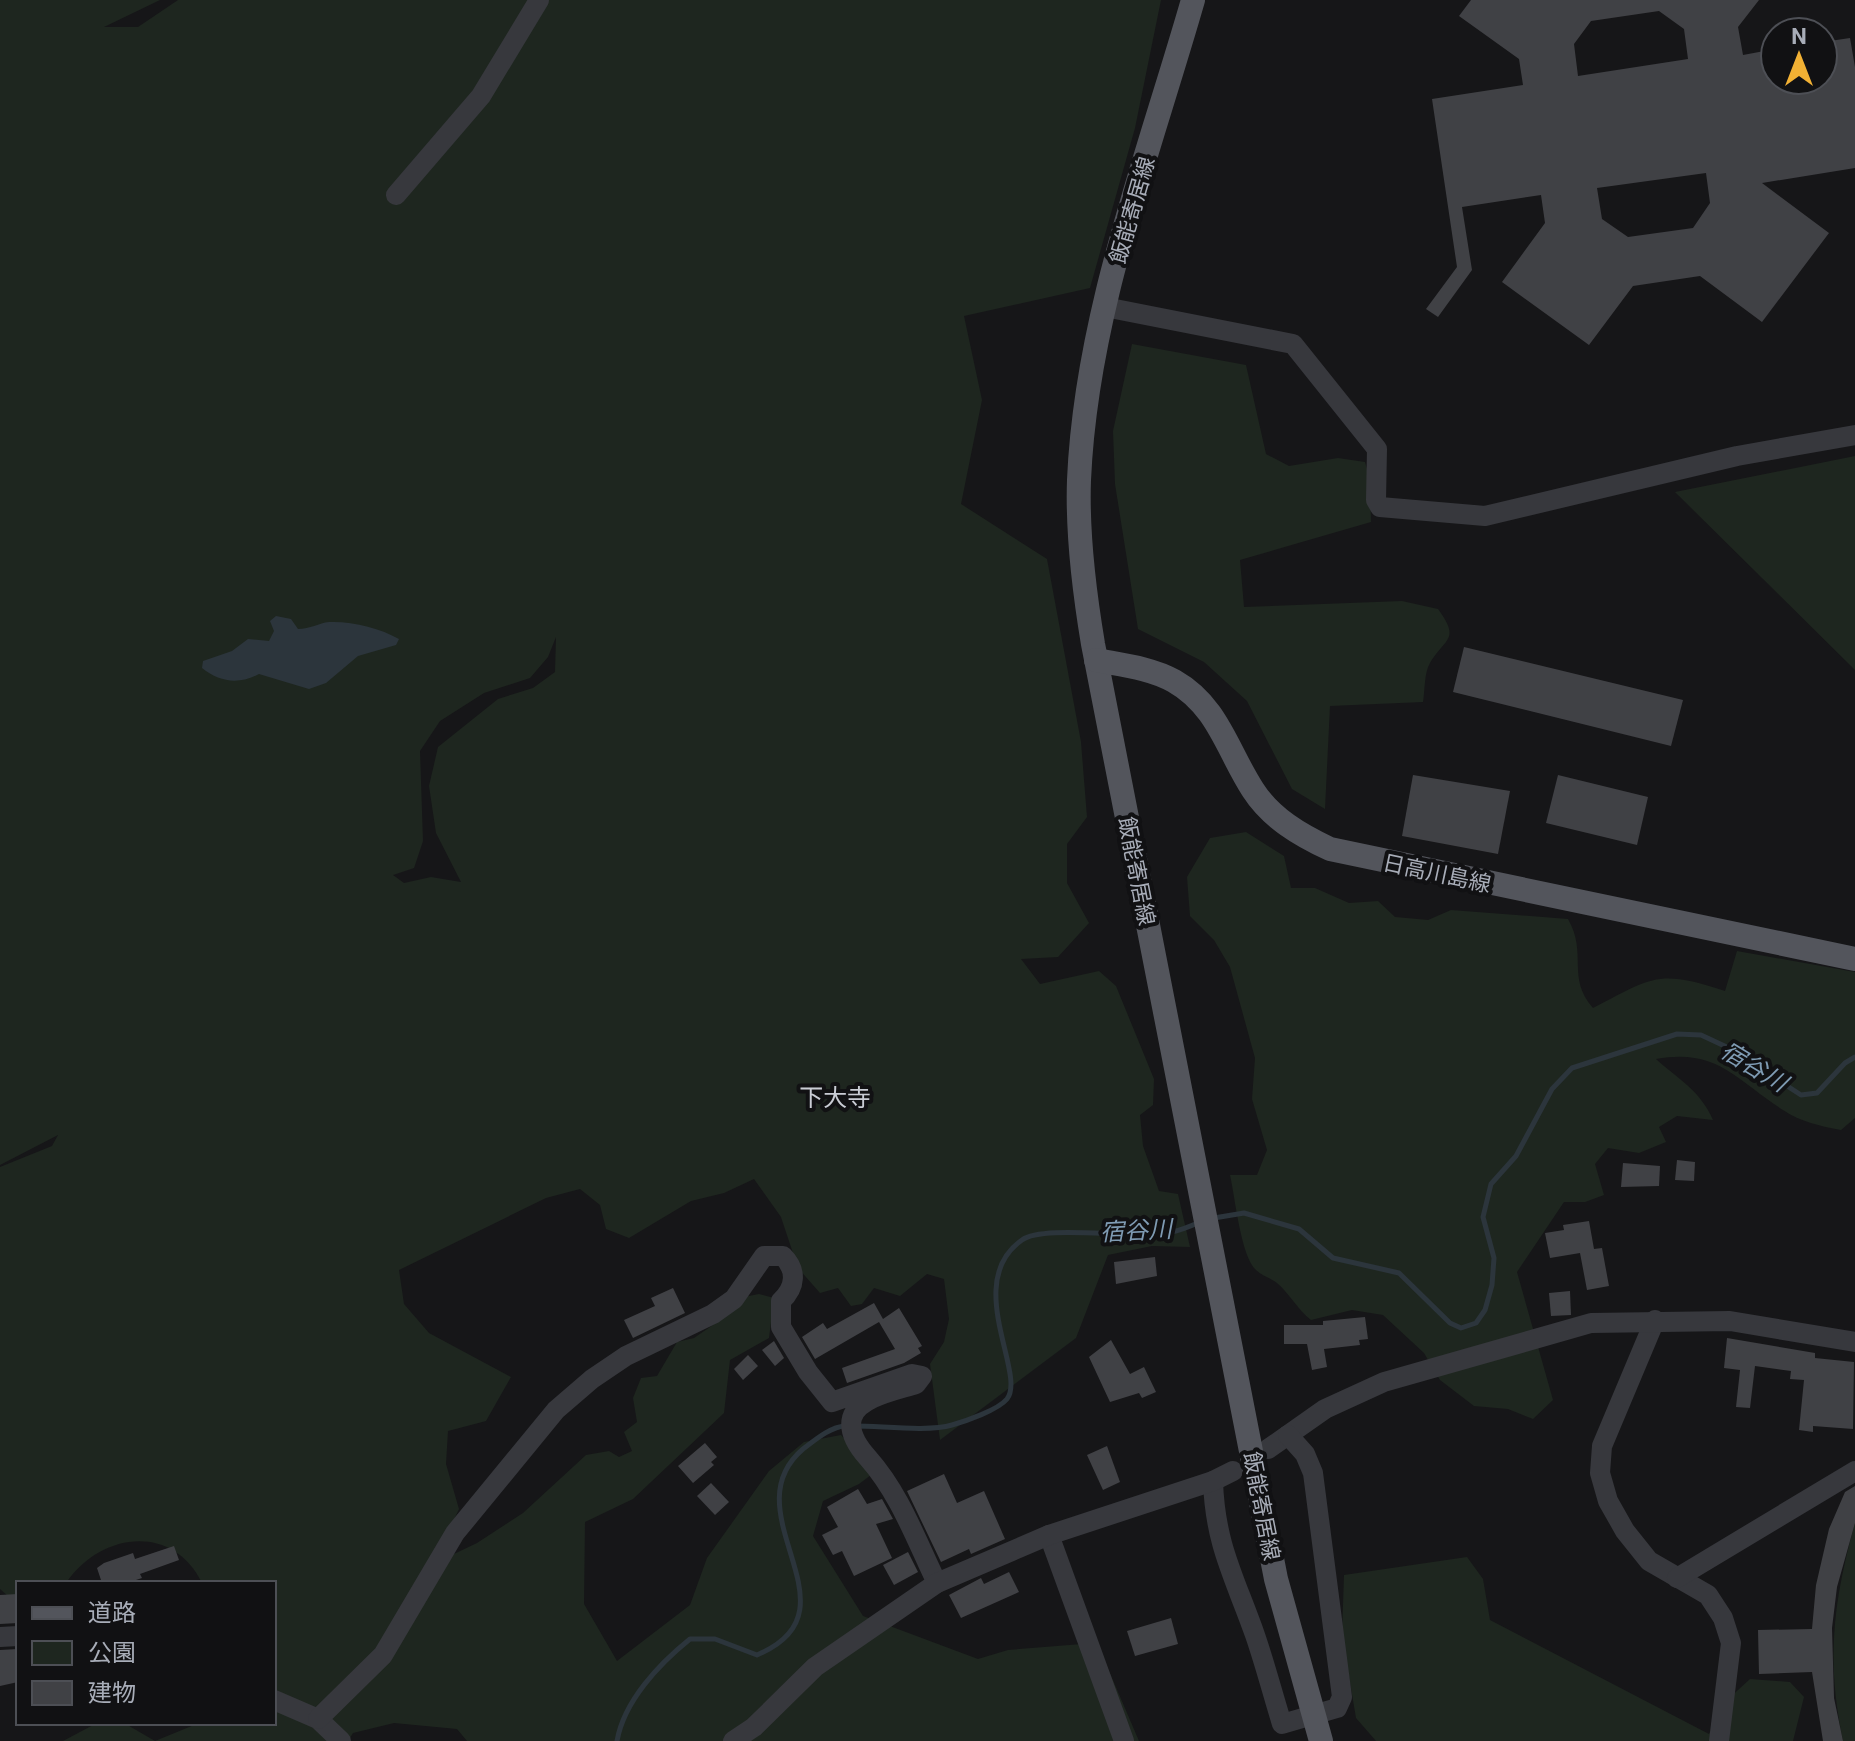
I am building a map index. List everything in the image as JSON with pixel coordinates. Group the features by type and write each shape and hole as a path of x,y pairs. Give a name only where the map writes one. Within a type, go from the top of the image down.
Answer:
{"main road":[{"name":"飯能寄居線","path":"1193,0 1105,307 1090,377 1079,483 1083,574 1096,660 1276,1579 1321,1741"},
{"name":"日高川島線","path":"1096,660 1158,674 1194,696 1219,724 1264,804 1293,830 1330,849 1855,959"}],"street":[{"path":"396,195 481,96 539,0"},
{"path":"1105,307 1293,344 1377,449 1376,500 1380,507 1485,516 1737,456 1855,435"},
{"path":"318,1719 383,1655 455,1533 556,1410 592,1379 626,1356 713,1314 734,1299 764,1256 783,1256 791,1265 794,1280 781,1301 781,1327 808,1372 832,1402 912,1374 922,1376 916,1384 859,1407 852,1418 852,1432 859,1448 892,1488 937,1583"},
{"path":"1655,1320 1602,1446 1600,1473 1608,1501 1625,1531 1649,1561 1708,1595 1723,1618 1731,1643 1719,1741"},
{"path":"1268,1449 1325,1409 1384,1382 1591,1323 1730,1321 1855,1342"},
{"path":"1213,1481 1219,1542 1255,1636 1284,1733 1337,1708 1342,1697 1313,1473 1305,1454 1288,1435"},
{"path":"733,1741 754,1727 815,1667 937,1583 1049,1535 1213,1481 1233,1471"},
{"path":"1677,1578 1855,1471"},
{"path":"1049,1535 1124,1741"},
{"path":"276,1701 318,1719 341,1741"}],"green space":[{"path":"0,0 160,0 104,27 138,27 178,0 1161,0 1135,128 1090,288 964,316 982,400 961,504 1047,559 1081,742 1087,817 1067,844 1067,883 1089,923 1058,957 1021,959 1040,984 1099,971 1116,986 1154,1079 1153,1105 1140,1115 1143,1146 1159,1191 1178,1194 1190,1247 1152,1246 1108,1255 1076,1338 940,1440 930,1364 944,1342 949,1319 944,1279 927,1274 900,1296 874,1288 862,1304 851,1306 838,1288 820,1293 798,1268 781,1217 754,1179 724,1193 691,1201 629,1238 606,1229 600,1205 580,1189 546,1198 399,1270 404,1304 429,1333 511,1377 486,1421 448,1431 446,1464 459,1509 433,1564 477,1543 523,1513 586,1455 609,1451 619,1457 632,1451 624,1432 637,1422 633,1398 641,1378 657,1376 677,1342 694,1338 732,1312 744,1297 759,1294 774,1298 769,1338 730,1360 724,1413 633,1499 585,1522 584,1604 617,1661 690,1605 707,1558 769,1471 804,1442 841,1435 875,1472 859,1484 823,1501 813,1536 863,1616 978,1659 1008,1650 1082,1644 1106,1664 1139,1741 467,1741 457,1729 394,1723 353,1733 348,1741 155,1741 194,1725 276,1725 276,1581 201,1581 189,1563 173,1550 155,1543 136,1541 97,1553 68,1581 16,1581 16,1603 0,1589 0,1167 52,1146 58,1135 0,1165","holes":["556,637 555,672 533,688 498,699 438,747 429,786 436,833 461,882 431,877 404,883 393,875 414,868 423,841 420,751 440,721 484,693 530,678 548,657"]},
{"path":"1132,344 1246,365 1266,454 1289,466 1338,458 1365,462 1370,479 1371,522 1240,560 1244,607 1402,601 1438,609 1449,627 1448,638 1428,667 1423,702 1330,706 1325,809 1292,789 1247,701 1204,662 1138,629 1115,484 1113,431"},
{"path":"1855,456 1855,670 1675,492"},
{"path":"1246,832 1284,856 1291,888 1315,888 1349,903 1378,901 1395,917 1428,920 1451,910 1568,919 1577,943 1581,986 1593,1008 1643,983 1656,980 1685,980 1725,991 1737,951 1855,972 1855,1118 1841,1130 1811,1123 1790,1114 1711,1062 1677,1057 1656,1059 1695,1093 1713,1120 1677,1116 1659,1127 1666,1142 1639,1153 1608,1148 1595,1164 1604,1195 1585,1202 1564,1202 1517,1272 1553,1400 1533,1419 1508,1409 1474,1406 1440,1380 1424,1353 1383,1315 1352,1310 1311,1320 1277,1283 1256,1270 1246,1253 1230,1175 1257,1175 1267,1150 1252,1099 1255,1058 1230,967 1214,940 1190,916 1187,877 1210,838"},
{"path":"1855,1523 1855,1741 1843,1741 1835,1684 1834,1631 1841,1579"},
{"path":"1467,1557 1483,1579 1490,1620 1709,1734 1726,1701 1750,1679 1790,1682 1804,1697 1793,1741 1376,1741 1356,1718 1342,1635 1344,1575"},
{"path":"93,1725 127,1725 155,1741 63,1741"}],"shaded area":[{"path":"276,616 291,619 298,629 329,622 347,623 375,629 399,639 396,645 358,656 326,683 309,689 259,674 244,680 229,680 202,668 203,661 232,651 248,639 269,641 274,631 270,621"}],"building":[{"path":"1471,0 1759,0 1738,27 1743,55 1759,52 1759,96 1839,96 1839,40 1850,38 1855,67 1855,168 1762,183 1829,233 1762,322 1700,276 1633,286 1589,345 1502,282 1545,223 1541,195 1462,207 1472,270 1438,317 1426,309 1457,267 1432,99 1523,85 1519,59 1459,16","holes":["1659,11 1684,29 1688,59 1578,76 1574,44 1591,21","1706,173 1710,203 1693,228 1628,237 1602,219 1597,188"]},
{"path":"1464,647 1683,700 1671,746 1453,692"},
{"path":"1413,775 1510,791 1498,854 1402,836"},
{"path":"1558,775 1648,797 1637,845 1546,823"},
{"path":"1677,1160 1695,1162 1694,1181 1675,1180"},
{"path":"1623,1163 1660,1166 1659,1186 1621,1187"},
{"path":"1589,1221 1594,1249 1602,1248 1609,1286 1587,1290 1580,1253 1550,1258 1545,1233 1564,1230 1563,1225"},
{"path":"1155,1257 1157,1276 1116,1284 1114,1262"},
{"path":"673,1288 685,1313 633,1338 624,1320 655,1306 651,1298"},
{"path":"1570,1291 1571,1315 1551,1316 1549,1293"},
{"path":"874,1303 883,1319 899,1308 922,1346 918,1348 921,1353 904,1363 847,1383 842,1368 895,1349 879,1322 815,1359 802,1337 823,1323 827,1329"},
{"path":"1365,1317 1368,1339 1359,1340 1360,1345 1324,1349 1327,1367 1312,1370 1307,1344 1284,1344 1284,1325 1323,1325 1323,1321"},
{"path":"1727,1338 1815,1353 1815,1358 1854,1362 1853,1429 1813,1426 1813,1432 1799,1430 1804,1380 1790,1379 1791,1371 1755,1366 1750,1408 1736,1407 1740,1370 1724,1368"},
{"path":"1111,1340 1130,1374 1144,1367 1156,1392 1142,1398 1139,1393 1110,1402 1089,1357"},
{"path":"774,1341 784,1358 775,1366 762,1350"},
{"path":"748,1355 758,1366 743,1380 734,1369"},
{"path":"705,1443 717,1457 711,1462 714,1465 693,1483 678,1466"},
{"path":"1107,1446 1120,1482 1103,1490 1087,1455"},
{"path":"944,1474 957,1503 984,1491 1005,1539 971,1554 969,1549 941,1562 907,1491"},
{"path":"711,1483 729,1502 715,1515 697,1496"},
{"path":"1855,1486 1855,1523 1837,1587 1832,1628 1834,1698 1843,1741 1823,1741 1812,1672 1759,1674 1758,1630 1812,1629 1816,1585 1829,1529 1845,1492"},
{"path":"858,1489 867,1504 882,1499 893,1519 876,1524 892,1558 854,1576 842,1551 833,1555 822,1535 838,1527 827,1507"},
{"path":"174,1546 179,1560 140,1574 142,1578 133,1581 101,1581 97,1568 104,1563 133,1553 135,1559"},
{"path":"908,1552 918,1572 894,1585 883,1565"},
{"path":"1009,1572 1019,1592 961,1618 949,1595 981,1578 984,1584"},
{"path":"16,1594 16,1623 0,1624 0,1595"},
{"path":"1171,1618 1178,1644 1135,1656 1127,1631"},
{"path":"16,1649 16,1682 0,1686 0,1650"}],"waterway":[{"name":"宿谷川","path":"1214,1218 1244,1213 1299,1229 1333,1258 1399,1273 1450,1323 1461,1328 1476,1323 1485,1310 1492,1285 1494,1258 1483,1217 1491,1184 1516,1156 1552,1089 1572,1068 1677,1034 1701,1035 1731,1049 1801,1095 1817,1093 1845,1063 1855,1057"},
{"name":"宿谷川","path":"855,1426 942,1427 981,1415 1007,1399 1011,1387 996,1302 997,1279 1005,1258 1022,1240 1050,1233 1157,1234 1200,1222"},
{"name":"宿谷川","path":"617,1741 627,1712 644,1684 690,1639 715,1639 757,1655 787,1636 799,1613 799,1587 779,1502 784,1474 803,1449 828,1431 845,1426"}],"district":[{"name":"下大寺","path":"835,1098"}]}
